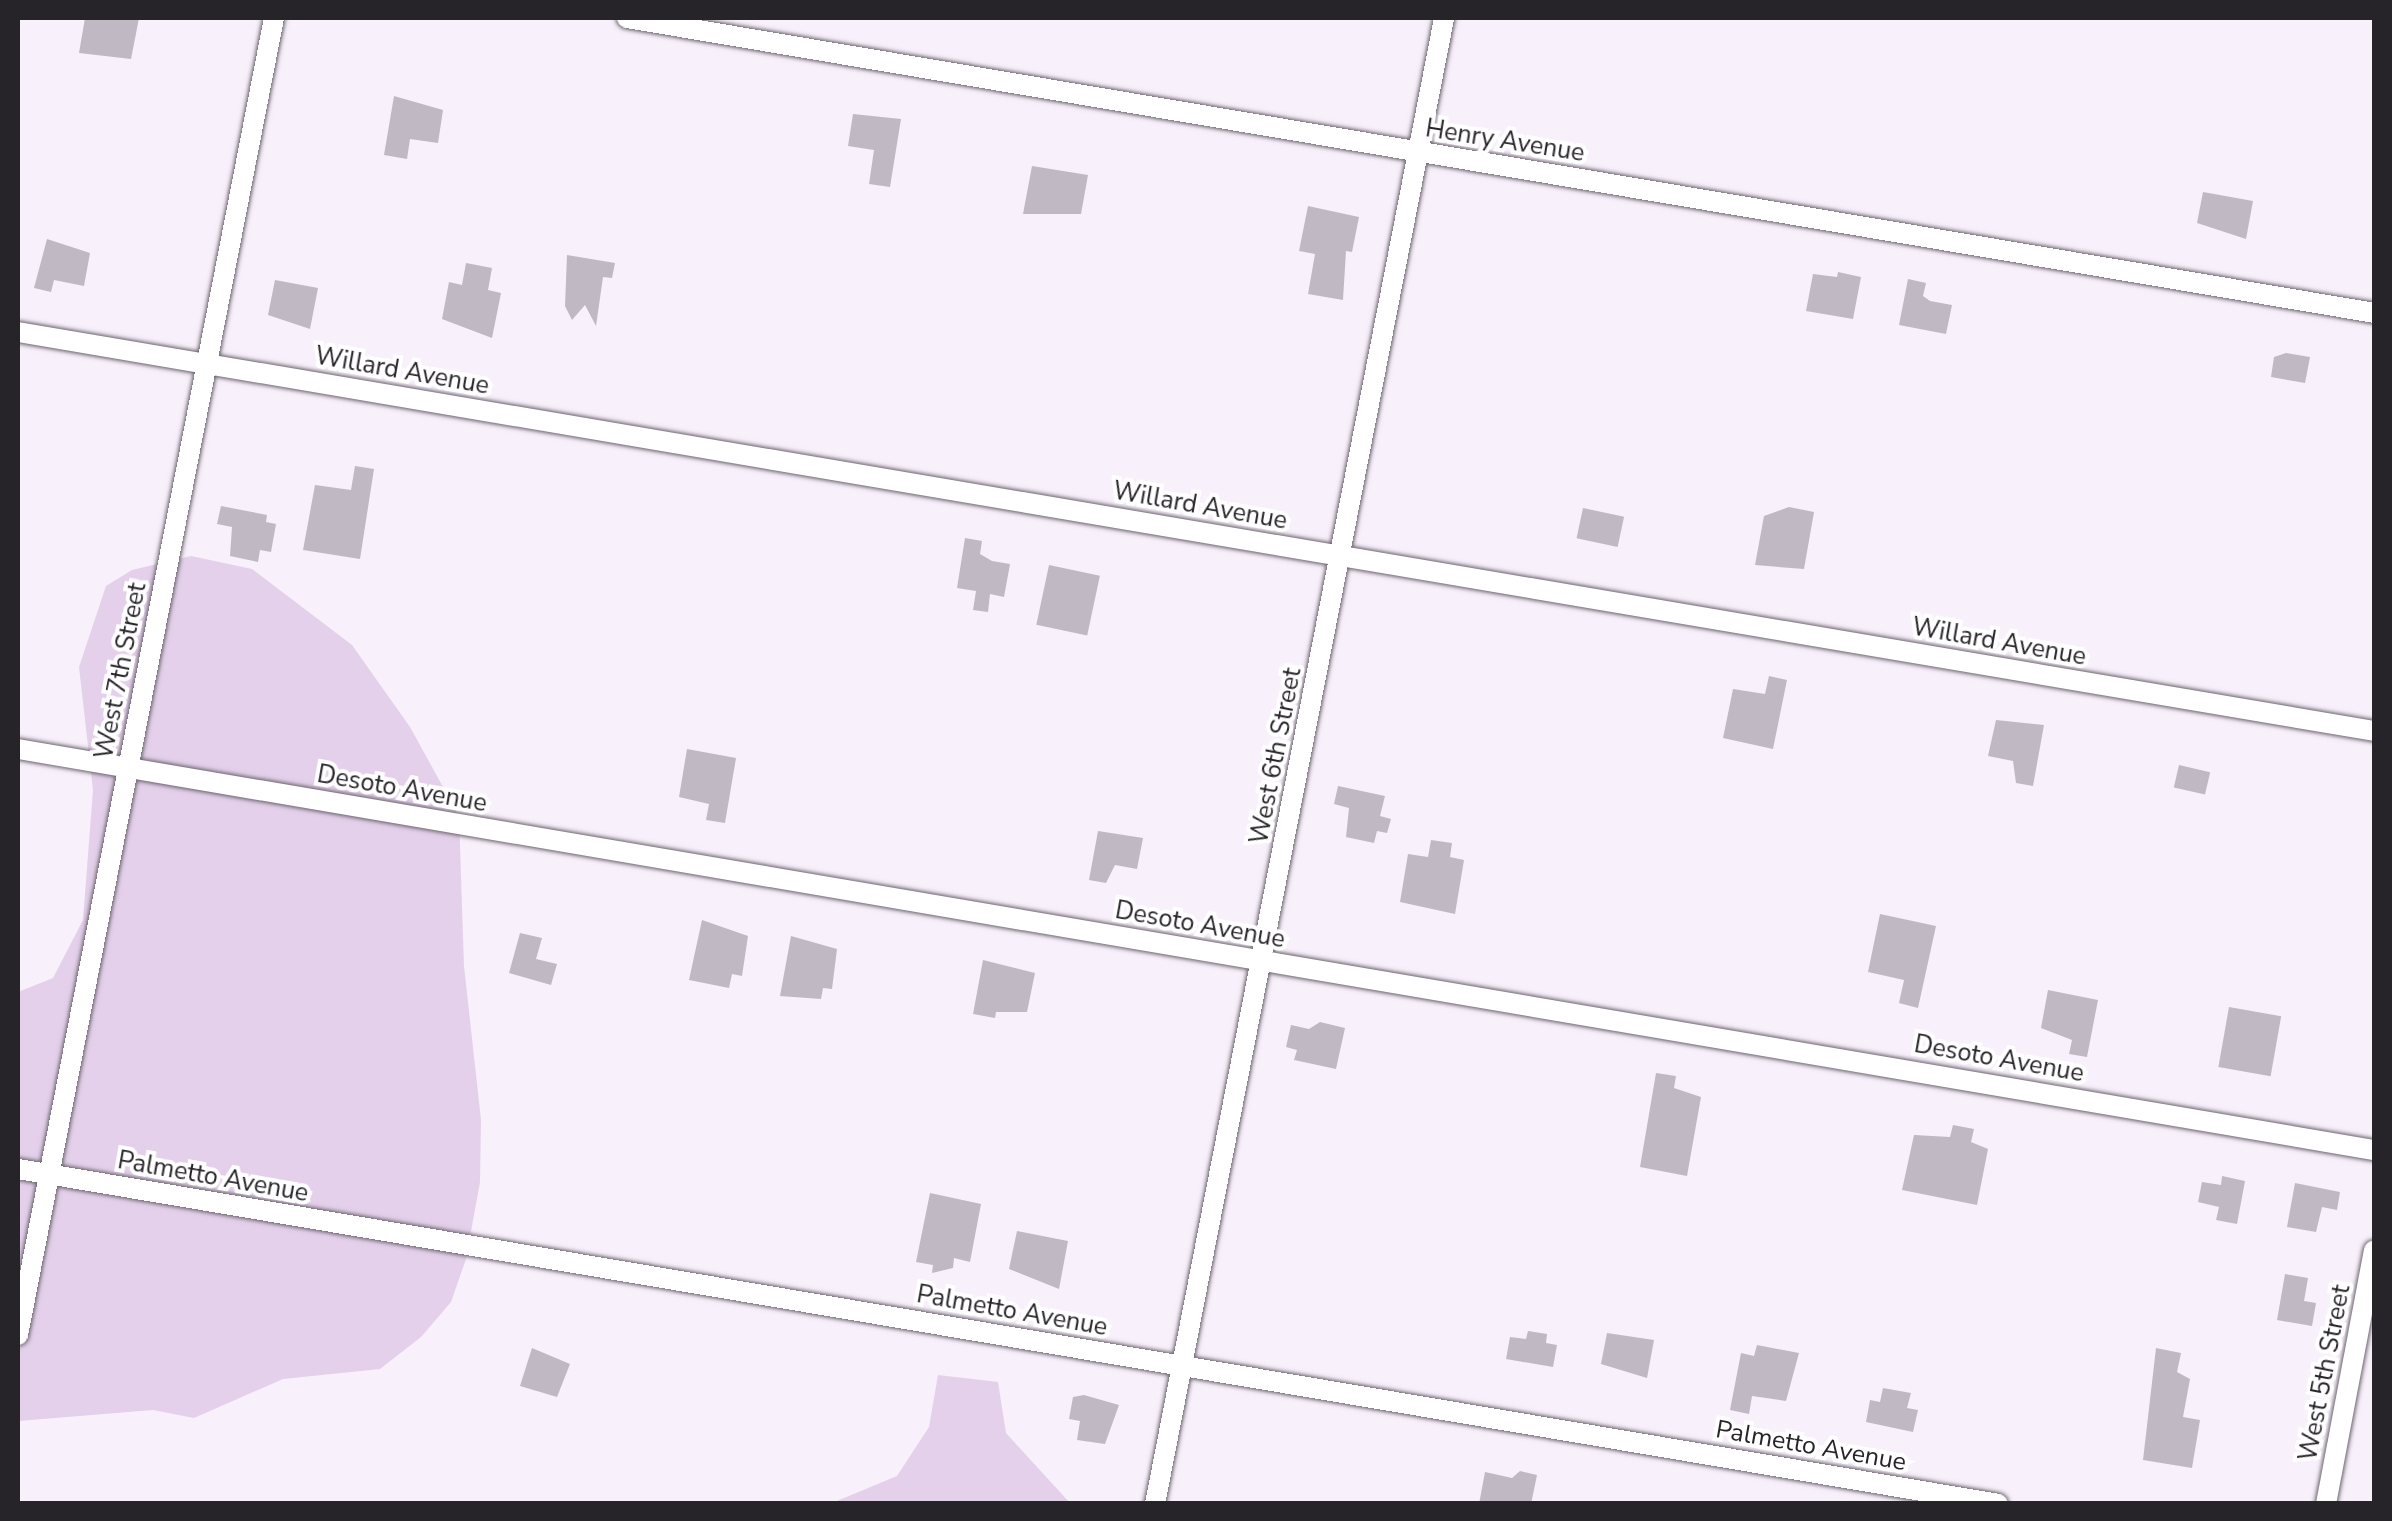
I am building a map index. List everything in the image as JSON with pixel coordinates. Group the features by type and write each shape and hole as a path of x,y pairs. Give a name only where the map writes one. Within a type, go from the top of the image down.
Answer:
{"street":[{"name":"West 7th Street","path":"18,1335 274,18"},
{"name":"Henry Avenue","path":"627,18 2374,314"},
{"name":"West 6th Street","path":"1155,1504 1444,18"},
{"name":"Willard Avenue","path":"18,332 2374,731"},
{"name":"Desoto Avenue","path":"18,750 2374,1150"},
{"name":"Palmetto Avenue","path":"18,1169 1998,1504"},
{"name":"West 5th Street","path":"2326,1504 2374,1251"}],"shaded area":[{"path":"191,556 252,569 352,645 410,727 459,816 464,966 481,1120 480,1182 466,1259 451,1302 421,1337 380,1369 283,1379 194,1418 153,1410 18,1421 18,992 53,978 83,920 93,790 79,667 106,586 132,570"},
{"path":"938,1375 998,1382 1006,1433 1070,1503 832,1503 897,1476 929,1427"}],"building":[{"path":"85,18 139,18 131,59 79,53"},
{"path":"394,96 443,110 438,143 410,139 407,159 384,155"},
{"path":"853,114 901,119 890,187 869,184 874,150 848,146"},
{"path":"1032,166 1088,175 1081,214 1023,214"},
{"path":"2203,192 2253,201 2246,239 2197,223"},
{"path":"1308,206 1359,217 1352,252 1346,251 1343,300 1308,294 1315,254 1299,251"},
{"path":"47,239 90,253 84,286 54,280 51,292 34,288"},
{"path":"567,255 615,263 612,278 603,277 596,326 585,305 572,320 565,306"},
{"path":"466,263 492,268 488,290 501,293 492,338 442,319 449,282 462,285"},
{"path":"1838,272 1861,277 1853,319 1806,311 1813,274 1837,277"},
{"path":"1908,279 1926,283 1923,296 1930,301 1952,305 1946,334 1899,325"},
{"path":"275,280 318,288 310,329 268,315"},
{"path":"2286,353 2310,357 2305,383 2271,377 2274,357"},
{"path":"355,466 374,469 360,559 303,550 315,485 351,490"},
{"path":"221,506 267,515 266,522 276,524 271,552 260,550 258,562 230,556 232,527 217,524"},
{"path":"1789,507 1814,512 1804,569 1755,565 1764,516"},
{"path":"1583,508 1624,517 1618,547 1577,538"},
{"path":"965,538 982,541 980,554 992,561 1010,564 1004,597 990,594 988,612 973,610 976,591 957,588"},
{"path":"1049,565 1100,576 1087,635 1036,625"},
{"path":"1769,676 1787,680 1773,749 1723,738 1733,689 1765,694"},
{"path":"1996,720 2044,725 2033,786 2016,783 2013,761 1988,756"},
{"path":"687,749 736,758 725,823 706,820 709,804 679,797"},
{"path":"2179,765 2210,772 2205,795 2174,787"},
{"path":"1338,786 1385,796 1380,816 1391,819 1387,833 1377,831 1374,843 1346,837 1349,808 1334,804"},
{"path":"1098,831 1143,838 1137,869 1115,865 1106,883 1089,880"},
{"path":"1431,840 1452,843 1450,857 1464,860 1455,914 1400,902 1408,854 1428,857"},
{"path":"1880,914 1936,926 1918,1008 1899,1003 1904,980 1868,972"},
{"path":"702,920 748,936 742,976 732,974 729,988 689,980"},
{"path":"520,933 542,938 536,959 557,964 551,985 509,973"},
{"path":"791,936 837,949 832,989 823,988 821,999 780,996"},
{"path":"983,960 1035,973 1027,1012 996,1012 995,1018 973,1014"},
{"path":"2048,990 2098,1000 2087,1057 2069,1054 2072,1040 2041,1028"},
{"path":"2229,1007 2281,1016 2271,1076 2218,1067"},
{"path":"1320,1022 1345,1028 1336,1069 1294,1060 1297,1050 1286,1047 1291,1025 1309,1029"},
{"path":"1656,1073 1676,1076 1674,1088 1701,1097 1687,1176 1640,1167"},
{"path":"1953,1125 1974,1129 1971,1142 1988,1149 1977,1205 1902,1190 1914,1135 1950,1137"},
{"path":"2222,1176 2245,1181 2237,1224 2216,1220 2219,1207 2198,1202 2202,1182 2221,1185"},
{"path":"2295,1183 2340,1192 2337,1210 2322,1207 2316,1232 2287,1227"},
{"path":"930,1193 981,1204 970,1262 954,1258 953,1268 932,1273 933,1265 916,1262"},
{"path":"1017,1231 1068,1241 1059,1289 1009,1269"},
{"path":"2285,1274 2308,1278 2304,1301 2316,1303 2312,1326 2277,1320"},
{"path":"1528,1331 1547,1334 1546,1343 1557,1345 1553,1367 1506,1359 1510,1337 1526,1339"},
{"path":"1607,1333 1654,1340 1647,1378 1601,1364"},
{"path":"1757,1345 1799,1353 1786,1401 1752,1396 1749,1414 1730,1410 1741,1353 1754,1356"},
{"path":"532,1348 570,1364 557,1397 520,1386"},
{"path":"2156,1348 2181,1353 2177,1372 2190,1379 2183,1417 2200,1420 2192,1468 2143,1460"},
{"path":"1883,1388 1911,1393 1907,1408 1918,1410 1913,1432 1866,1422 1870,1400 1880,1402"},
{"path":"1084,1395 1119,1405 1105,1444 1077,1440 1080,1421 1069,1419 1073,1397"},
{"path":"1520,1471 1537,1475 1531,1504 1479,1504 1485,1472 1512,1478"}]}
